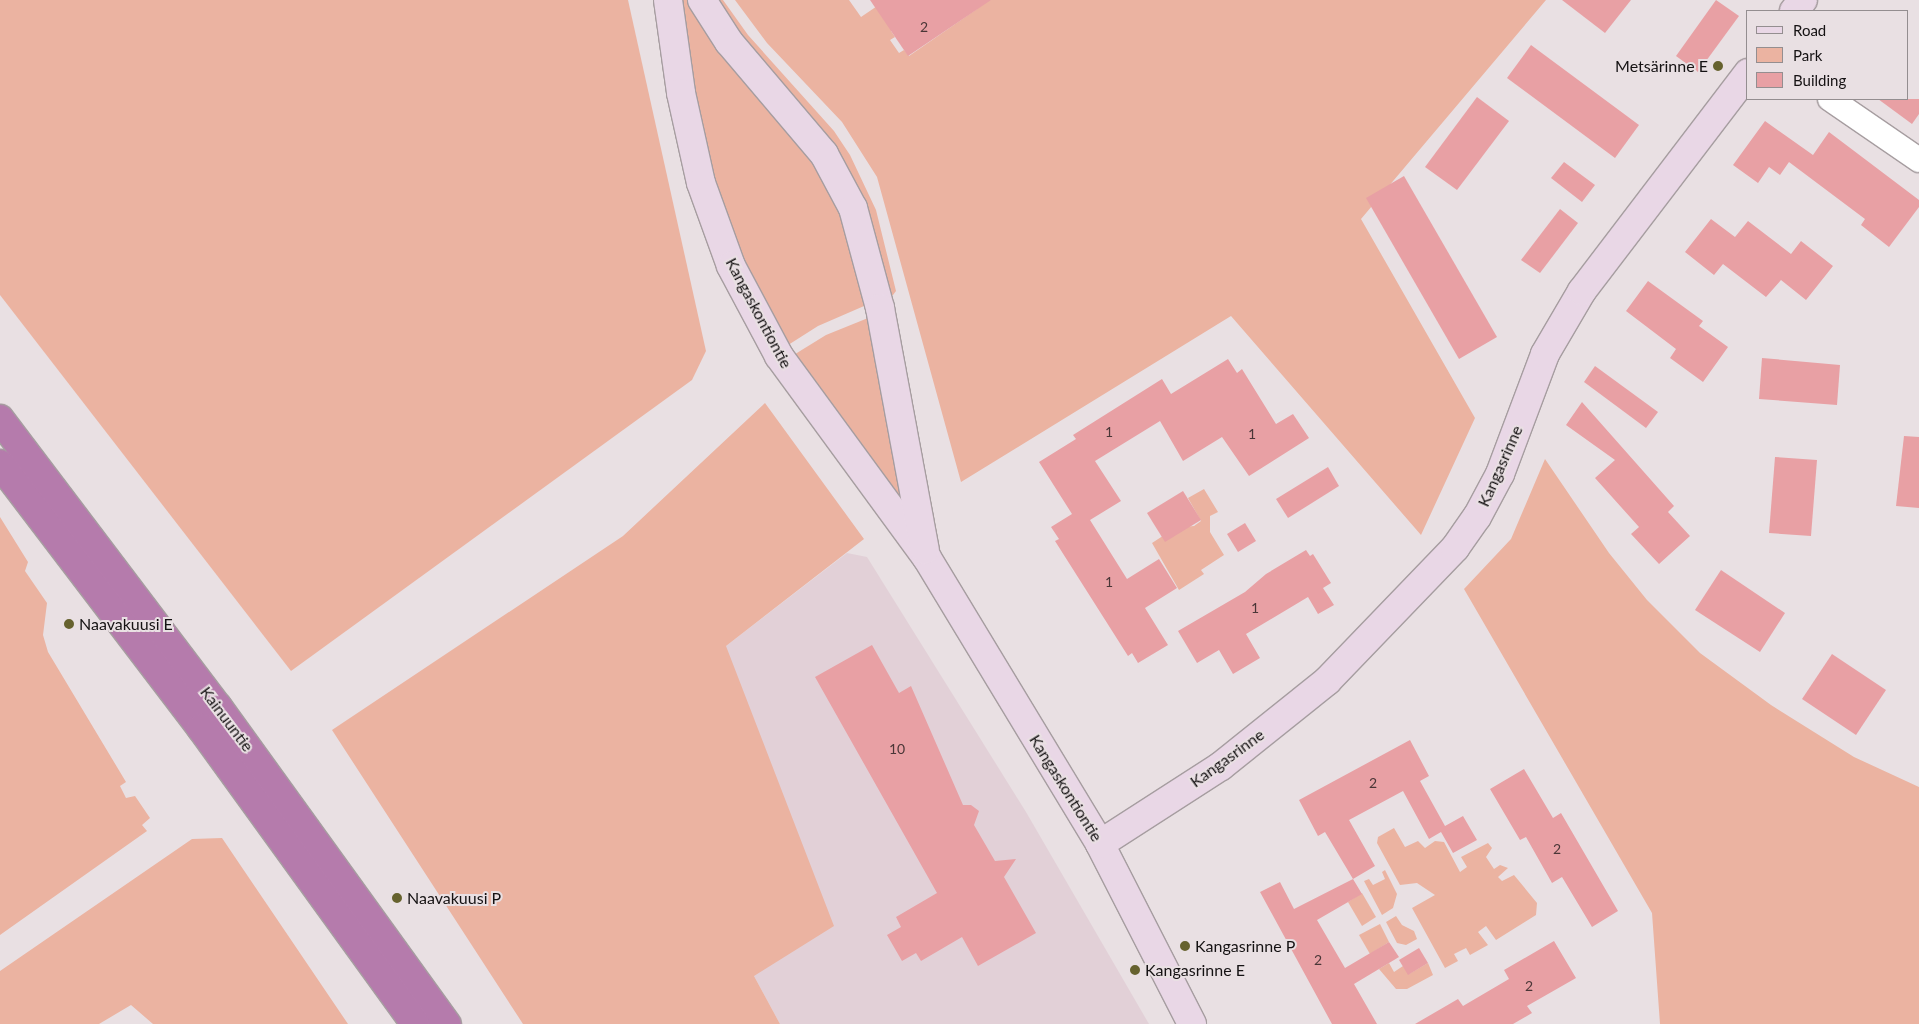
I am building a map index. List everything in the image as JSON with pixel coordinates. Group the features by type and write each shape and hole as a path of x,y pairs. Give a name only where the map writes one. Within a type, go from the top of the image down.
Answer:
{"highway":[{"name":"Kainuuntie","path":"0,419 218,706 447,1024"},
{"name":"Kainuuntie","path":"0,464 200,728 414,1024"}],"street":[{"name":"Kangaskontiontie","path":"668,0 681,93 701,183 731,266 779,356 927,558 1100,844 1192,1024"},
{"name":"Kangaskontiontie","path":"702,0 729,42 824,154 853,208 880,308 927,558"},
{"path":"1795,10 1803,0"},
{"name":"Kangasrinne","path":"1100,844 1221,766 1327,681 1455,548 1477,517 1500,474 1545,354 1582,291 1746,76"},
{"path":"1831,100 1919,160"}],"shaded area":[{"path":"847,553 867,557 1026,812 1149,1024 780,1024 754,976 726,646"}],"green space":[{"path":"0,0 628,0 706,351 692,380 291,671 0,295"},
{"path":"679,0 692,0 834,186 871,303 818,326 785,347 768,321 709,181"},
{"path":"711,0 723,0 748,35 834,131 850,155 876,210 896,291 893,295 882,298 872,249"},
{"path":"735,0 849,0 861,17 886,0 902,22 891,31 895,37 890,40 899,53 904,50 909,56 977,9 971,0 1546,0 1361,219 1475,418 1421,535 1231,316 961,482 877,177 842,122 767,43"},
{"path":"873,316 915,529 792,356 826,335"},
{"path":"765,403 864,539 726,646 834,926 754,976 780,1024 523,1024 332,730 623,536"},
{"path":"1545,459 1609,553 1647,600 1700,653 1771,705 1854,757 1919,787 1919,1024 1660,1024 1652,913 1464,589 1511,539"},
{"path":"1204,489 1218,512 1210,516 1210,532 1224,555 1201,570 1204,574 1179,590 1152,543 1175,528 1194,526 1201,521 1188,498"},
{"path":"0,517 28,562 25,571 47,603 43,635 48,652 126,782 120,786 126,798 135,796 150,818 142,825 147,831 0,935"},
{"path":"1394,828 1405,847 1418,841 1425,848 1435,841 1444,842 1460,872 1467,867 1461,857 1488,843 1492,848 1486,857 1494,869 1500,865 1508,868 1498,877 1502,881 1514,875 1537,903 1536,915 1496,940 1486,926 1478,932 1488,945 1470,955 1466,948 1454,954 1458,961 1445,968 1412,908 1435,895 1417,883 1400,885 1377,843 1378,837"},
{"path":"222,838 348,1024 153,1024 131,1005 99,1024 0,1024 0,971 192,839"},
{"path":"1385,870 1397,894 1393,908 1382,915 1364,881 1369,879 1373,885 1385,879 1382,872"},
{"path":"1362,893 1376,917 1362,926 1348,902"},
{"path":"1396,916 1402,925 1414,931 1417,939 1406,945 1397,943 1386,922"},
{"path":"1380,924 1389,942 1370,954 1359,935"},
{"path":"1389,963 1394,972 1403,966 1409,974 1428,963 1433,975 1407,989 1396,989 1379,969"}],"building":[{"path":"870,0 991,0 908,56"},
{"path":"1562,0 1631,0 1605,33"},
{"path":"1716,0 1739,16 1698,72 1676,56"},
{"path":"1531,45 1639,125 1615,158 1507,78"},
{"path":"1477,97 1509,121 1457,190 1425,167"},
{"path":"1919,99 1919,114 1912,124 1879,100"},
{"path":"1765,121 1813,155 1829,132 1919,200 1919,207 1889,247 1861,225 1865,219 1789,162 1780,175 1769,167 1758,183 1733,165"},
{"path":"1564,162 1595,185 1582,202 1551,178"},
{"path":"1404,176 1497,337 1459,359 1366,198"},
{"path":"1560,209 1578,223 1540,273 1521,260"},
{"path":"1711,219 1735,237 1748,221 1791,254 1801,241 1833,266 1806,300 1781,280 1766,297 1723,264 1714,275 1685,252"},
{"path":"1648,281 1703,321 1699,326 1728,347 1703,382 1670,358 1676,349 1626,311"},
{"path":"1762,358 1840,365 1837,405 1759,399"},
{"path":"1228,359 1237,373 1242,369 1276,424 1293,414 1309,438 1249,476 1222,437 1183,461 1160,421 1095,461 1121,501 1090,520 1127,579 1159,559 1177,588 1145,608 1168,645 1138,663 1132,653 1128,656 1055,541 1059,539 1051,527 1072,514 1039,462 1076,439 1073,435 1162,379 1171,394"},
{"path":"1595,366 1658,412 1646,428 1584,382"},
{"path":"1582,402 1674,506 1668,512 1690,536 1659,564 1631,534 1639,527 1595,478 1615,460 1566,425"},
{"path":"1904,436 1919,437 1919,508 1896,506"},
{"path":"1775,457 1817,460 1811,536 1769,533"},
{"path":"1328,467 1339,486 1288,518 1276,499"},
{"path":"1183,491 1201,520 1165,542 1147,513"},
{"path":"1245,523 1256,541 1238,552 1227,534"},
{"path":"1306,550 1310,556 1313,554 1331,583 1323,588 1334,605 1318,614 1308,597 1246,634 1260,658 1233,674 1219,650 1197,663 1178,631 1245,592 1266,574"},
{"path":"1721,570 1785,613 1760,652 1695,610"},
{"path":"872,645 899,693 911,686 963,805 971,805 979,811 974,825 995,861 1016,859 1004,877 1036,933 978,966 962,937 921,961 916,953 902,961 887,935 901,927 896,917 937,893 815,677"},
{"path":"1832,654 1886,690 1856,735 1802,699"},
{"path":"1410,740 1429,776 1420,781 1445,826 1463,816 1477,840 1453,853 1441,832 1429,839 1403,791 1349,820 1375,866 1353,879 1325,832 1318,836 1299,800"},
{"path":"1524,769 1553,818 1561,813 1618,911 1592,927 1562,877 1552,883 1526,837 1520,840 1490,789"},
{"path":"1353,879 1362,894 1317,920 1345,968 1389,942 1399,957 1354,984 1377,1024 1332,1024 1260,892 1280,882 1294,909"},
{"path":"1554,941 1576,978 1527,1006 1532,1013 1513,1024 1415,1024 1458,999 1463,1006 1509,979 1504,970"},
{"path":"1419,948 1428,963 1408,975 1399,960"}],"place":[{"name":"Metsärinne E","path":"1718,66"},
{"name":"Naavakuusi E","path":"69,624"},
{"name":"Naavakuusi P","path":"397,898"},
{"name":"Kangasrinne P","path":"1185,946"},
{"name":"Kangasrinne E","path":"1135,970"}]}
